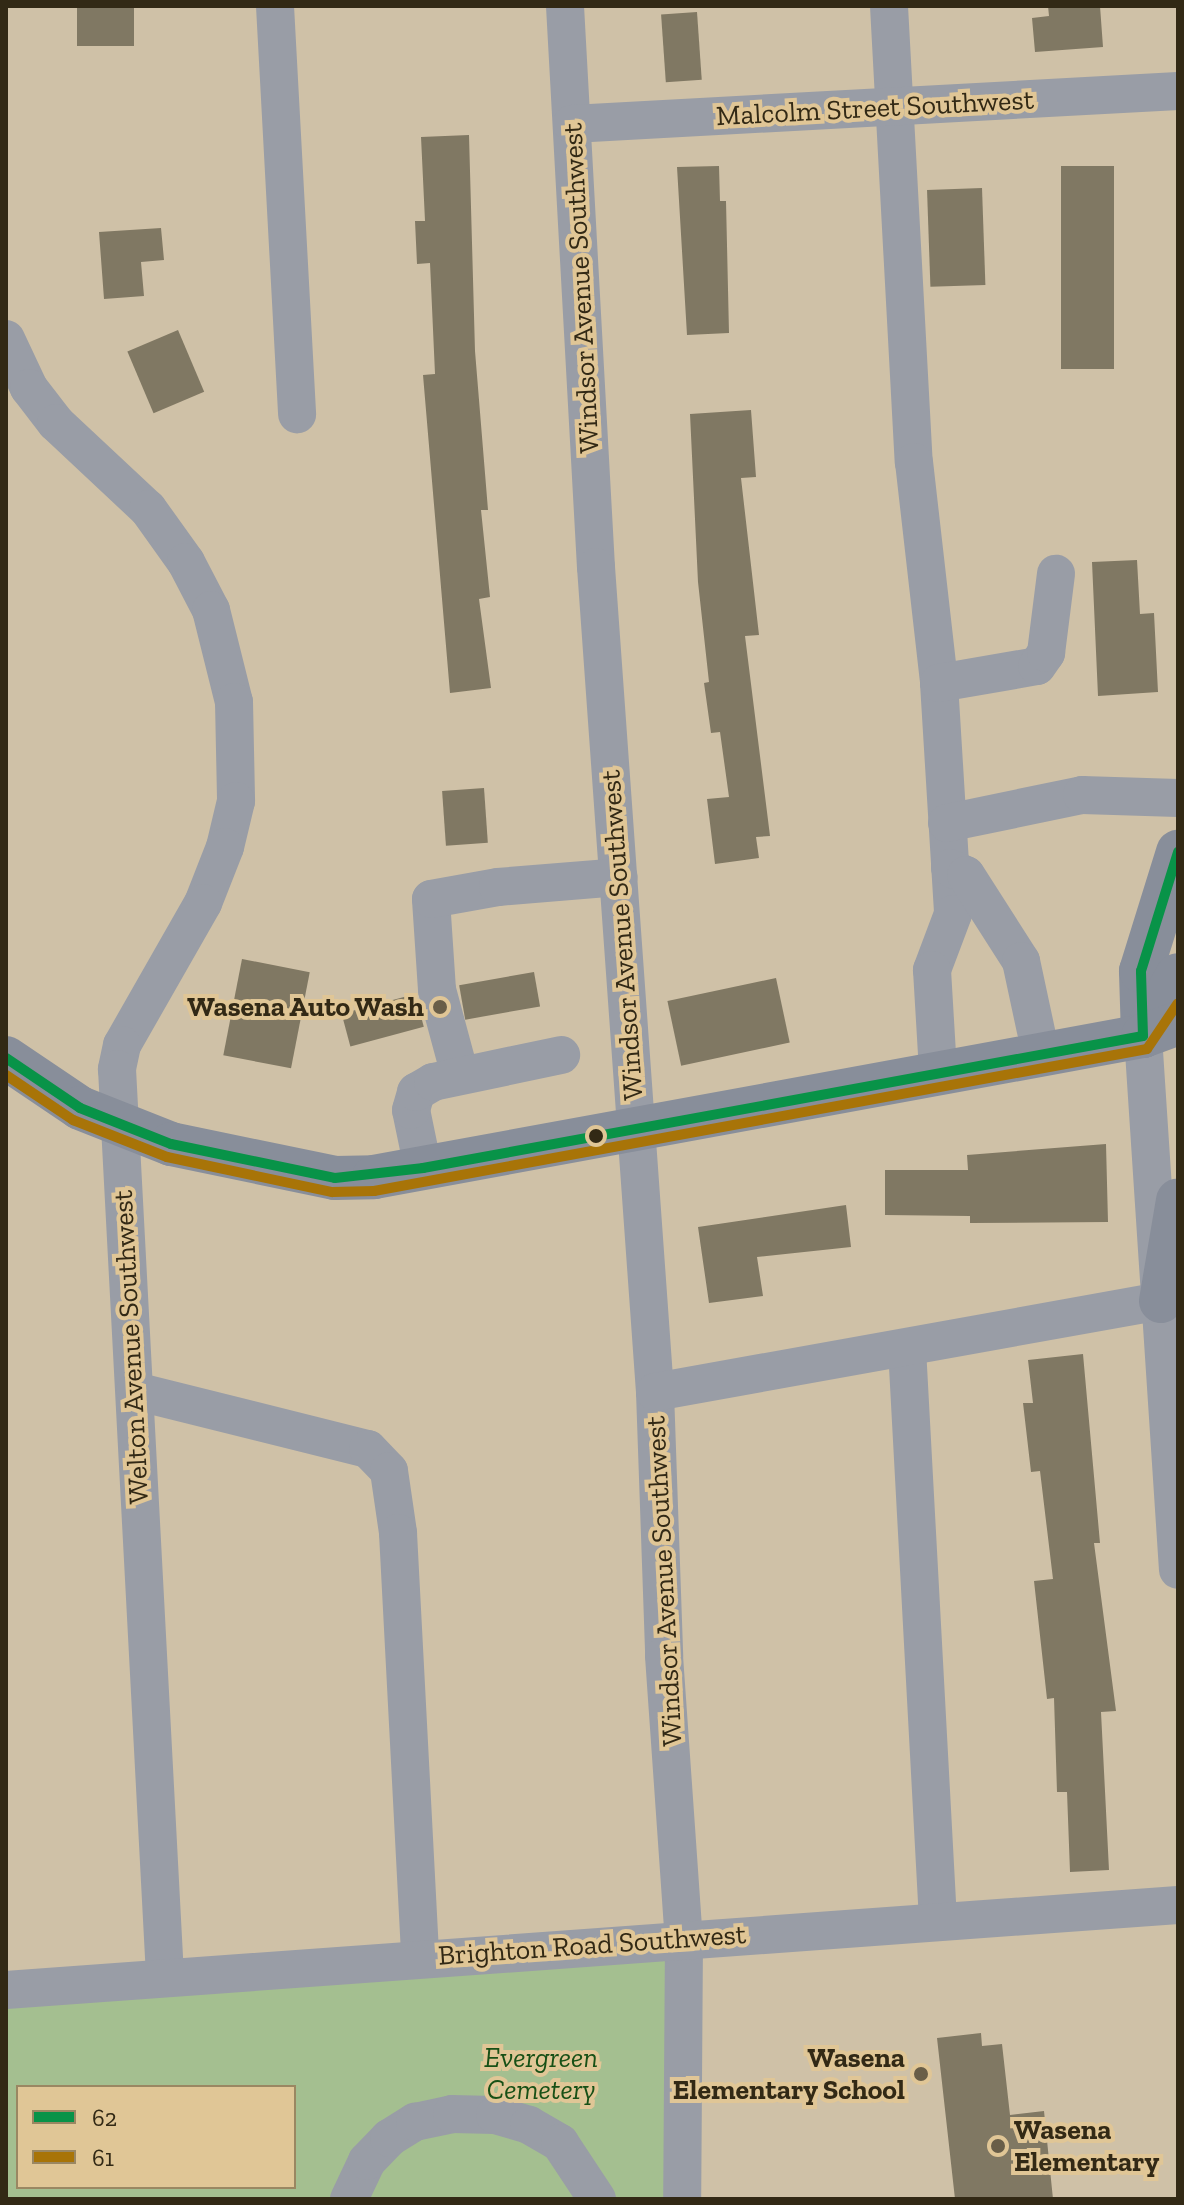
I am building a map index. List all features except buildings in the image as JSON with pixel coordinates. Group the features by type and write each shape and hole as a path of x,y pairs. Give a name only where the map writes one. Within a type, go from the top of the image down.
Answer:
{"main road":[{"path":"1178,852 1141,971 1161,1030 1178,1061"},
{"path":"1161,1030 1178,975"},
{"path":"6,1058 80,1108 171,1144 335,1178 423,1168 1161,1030"},
{"path":"1161,1301 1178,1200"}],"street":[{"path":"275,6 297,414"},
{"name":"Windsor Avenue Southwest","path":"565,6 619,877 655,1392 664,1656 684,1939 682,2199"},
{"path":"889,6 914,462 939,683 953,914 932,970 938,1072"},
{"name":"Malcolm Street Southwest","path":"572,124 1178,91"},
{"name":"Welton Avenue Southwest","path":"6,339 29,388 56,423 148,509 186,562 211,610 234,702 236,801 225,847 203,903 122,1045 117,1069 165,1977"},
{"path":"939,683 1037,666 1046,653 1056,574"},
{"path":"947,823 1082,795 1178,798"},
{"path":"950,868 966,875 1021,961 1041,1054"},
{"path":"460,1075 437,990 431,899 498,887 619,877"},
{"path":"1161,1030 1161,1301 1174,1419 1178,1570"},
{"path":"423,1168 411,1110 416,1092 460,1075 561,1055"},
{"path":"655,1392 1161,1301"},
{"path":"907,1348 938,1920"},
{"path":"135,1391 368,1449 389,1471 398,1533 420,1958"},
{"name":"Brighton Road Southwest","path":"6,1990 1178,1905"},
{"path":"349,2199 367,2161 389,2138 415,2122 452,2114 495,2115 529,2125 560,2143 597,2199"}],"green space":[{"name":"Evergreen Cemetery","path":"684,1939 666,2199 6,2199 6,1990"}],"transit line":[{"name":"62","path":"6,1058 80,1108 171,1144 335,1178 423,1168 1143,1036 1141,971 1178,852"},
{"name":"61","path":"6,1075 73,1120 167,1157 332,1192 374,1191 1147,1049 1178,1003"}],"place":[{"name":"Wasena Auto Wash","path":"440,1007"},
{"name":"Wasena Elementary School","path":"921,2074"},
{"name":"Wasena Elementary","path":"998,2146"}]}
